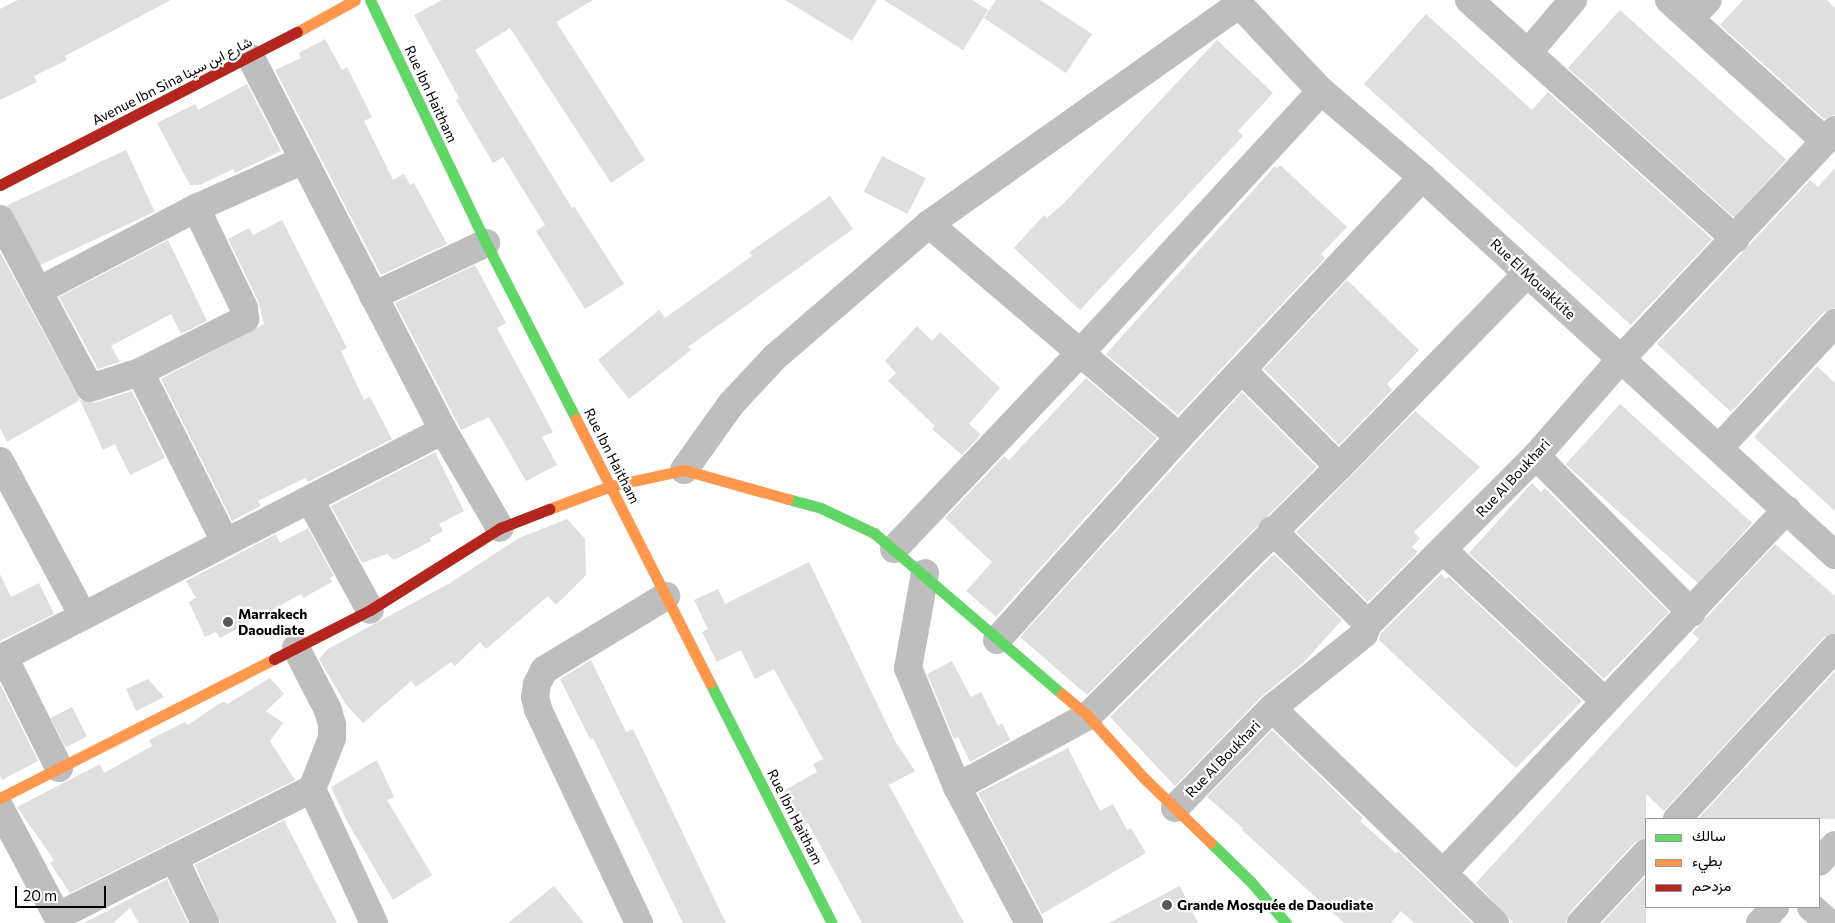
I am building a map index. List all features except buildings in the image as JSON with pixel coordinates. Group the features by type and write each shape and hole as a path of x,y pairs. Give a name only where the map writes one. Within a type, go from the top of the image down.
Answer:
{"street":[{"name":"Avenue Ibn Sina شارع ابن سينا","path":"0,185 251,58 355,0"},
{"name":"Rue Ibn Haitham","path":"370,0 486,243 832,923"},
{"path":"1469,0 1735,239"},
{"path":"1528,53 1573,0"},
{"path":"1669,0 1699,9 1830,135"},
{"path":"684,470 731,404 775,357 929,224 1236,3"},
{"name":"Rue El Mouakkite","path":"1236,3 1321,91 1422,177 1620,360 1787,509 1835,555"},
{"path":"251,58 442,430 500,528"},
{"path":"894,549 1082,351 1321,91"},
{"name":"Rue Al Boukhari","path":"1175,808 1272,708 1364,634 1368,624 1444,551 1536,456 1620,360 1735,239 1830,135"},
{"path":"38,291 196,208 304,160"},
{"path":"997,640 1179,438 1422,177"},
{"path":"0,219 90,388 140,372 246,319 244,308 196,208"},
{"path":"929,224 1082,351 1179,438"},
{"path":"374,296 486,243"},
{"path":"957,787 1043,743 1088,716 1272,530 1339,467 1527,274"},
{"path":"1719,448 1834,327"},
{"path":"1242,370 1339,467"},
{"path":"140,372 225,542"},
{"path":"59,768 2,658 442,430"},
{"path":"1536,456 1692,613"},
{"path":"0,461 83,616"},
{"path":"0,798 370,610 500,528 611,486 684,470 821,508 874,533 925,573 997,640 1088,716 1175,808 1251,882 1286,923"},
{"path":"310,500 370,610"},
{"path":"1444,872 1604,701 1692,613 1787,509"},
{"path":"1272,530 1368,624"},
{"path":"1444,551 1604,701"},
{"path":"925,573 908,668 957,787 1029,923"},
{"path":"639,923 538,709 535,697 537,684 544,670 666,596"},
{"path":"0,808 59,920 174,858 312,789 332,738 332,725 328,710 296,648"},
{"path":"1678,818 1835,648"},
{"path":"1272,708 1495,923"},
{"path":"312,789 374,923"},
{"path":"1820,861 1835,845"},
{"path":"1582,923 1645,854"},
{"path":"174,858 205,923"},
{"path":"1760,923 1775,908"},
{"path":"1811,908 1829,923"}],"traffic: fast":[{"path":"370,0 486,243 576,419"},
{"path":"788,499 821,508 874,533 1062,694"},
{"path":"710,683 832,923"},
{"path":"1210,842 1251,882 1286,923"}],"traffic: slow":[{"path":"297,32 355,0"},
{"path":"576,419 710,683"},
{"path":"549,509 611,486 684,470 788,499"},
{"path":"0,798 274,659"},
{"path":"1062,694 1088,716 1145,779 1210,842"}],"traffic: jam":[{"path":"0,185 297,32"},
{"path":"274,659 370,610 500,528 549,509"}],"place":[{"name":"Marrakech Daoudiate","path":"228,622"},
{"name":"Grande Mosquée de Daoudiate","path":"1167,905"}]}
